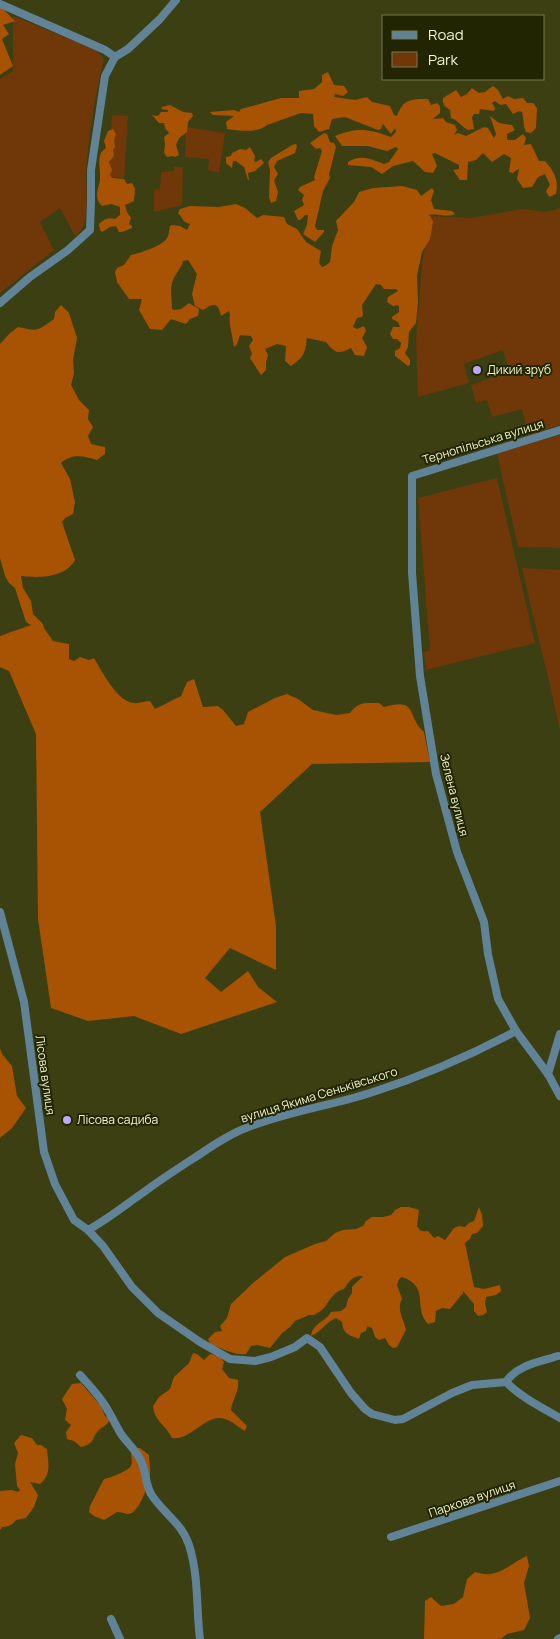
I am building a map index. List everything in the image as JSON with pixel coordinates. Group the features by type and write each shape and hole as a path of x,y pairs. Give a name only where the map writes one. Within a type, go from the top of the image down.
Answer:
{"street":[{"path":"0,303 30,277 68,250 90,230 91,170 105,76 115,57 128,49 160,19 176,0"},
{"path":"0,4 106,50 115,57"},
{"name":"Тернопільська вулиця","path":"412,476 560,430"},
{"name":"Зелена вулиця","path":"412,476 412,573 420,676 436,774 457,852 484,922 488,954 498,999 516,1031 548,1074 560,1096"},
{"name":"Лісова вулиця","path":"0,912 24,1002 44,1152 55,1184 74,1220 88,1230 103,1246 141,1298 158,1313 200,1342 230,1359 255,1361 270,1357 294,1347 307,1338 320,1347 351,1393 365,1409 372,1414 395,1420 403,1419 452,1393 472,1385 506,1382"},
{"name":"вулиця Якима Сеньківського","path":"88,1230 224,1138 245,1128 285,1115 370,1093 478,1051 516,1031"},
{"path":"548,1074 560,1034"},
{"path":"558,1356 524,1367 512,1374 506,1382 534,1404 560,1418"},
{"path":"80,1375 104,1403 121,1434 138,1455 142,1462 147,1486 151,1493 158,1504 182,1529 189,1543 196,1568 200,1639"},
{"name":"Паркова вулиця","path":"391,1537 560,1481"},
{"path":"111,1619 120,1639"}],"green space":[{"path":"13,16 96,50 104,59 90,130 86,174 86,209 83,227 75,236 60,208 40,222 54,250 0,293 0,79 13,71"},
{"path":"112,115 128,116 124,178 109,177"},
{"path":"186,127 225,133 219,173 208,170 209,159 185,157"},
{"path":"174,167 183,167 182,205 154,212 154,190 160,189 161,172 174,171"},
{"path":"560,208 560,425 528,435 522,409 492,417 487,400 476,403 471,385 510,371 503,350 464,364 469,383 418,397 416,342 422,265 430,216 470,218 523,209 547,212"},
{"path":"560,435 560,548 518,547 497,453"},
{"path":"497,478 535,643 426,670 424,652 430,650 418,498"},
{"path":"522,568 560,570 560,731 551,690"}],"shaded area":[{"path":"0,6 15,21 3,25 9,34 2,39 13,66 0,75"},
{"path":"328,72 334,85 344,86 348,92 343,96 335,94 334,97 355,100 367,97 372,102 390,106 394,115 397,116 399,110 408,101 428,99 431,105 437,103 440,106 440,113 433,119 443,118 446,122 455,125 457,130 454,135 458,133 466,136 484,127 488,128 494,138 496,134 490,116 499,123 512,125 515,130 507,134 507,139 515,140 523,134 526,138 524,145 531,144 539,161 545,161 551,168 557,184 556,194 549,197 546,191 550,185 545,174 538,177 532,187 523,188 517,179 519,170 513,173 509,172 511,158 504,154 492,162 483,153 476,160 468,162 467,180 460,180 453,170 459,169 459,165 435,153 432,154 437,166 433,173 425,172 413,161 393,166 382,174 371,167 348,165 348,162 357,158 370,159 384,164 389,162 398,149 396,147 387,151 367,146 342,146 335,136 350,131 363,130 391,137 396,132 395,128 391,134 383,124 381,129 378,130 345,117 332,119 329,129 319,132 314,126 313,114 301,113 263,128 248,131 227,129 226,122 234,116 213,115 210,112 234,110 239,112 241,109 281,98 299,98 299,91 314,89 322,82 322,75"},
{"path":"493,86 498,90 503,99 508,96 514,99 523,98 527,103 533,103 537,108 536,128 531,133 526,132 522,112 519,111 513,114 506,104 500,105 495,101 492,103 495,108 494,111 480,109 479,114 474,114 472,117 474,129 468,130 451,118 450,110 444,105 443,98 456,90 461,97 472,88 479,93 485,92"},
{"path":"170,105 183,112 192,113 193,116 188,122 187,132 179,138 176,145 179,155 175,157 167,157 164,153 164,137 169,133 164,123 159,123 152,115 158,116 161,112 168,112 168,110 161,109"},
{"path":"113,129 116,134 113,150 114,156 109,162 112,170 110,175 112,178 124,179 127,184 132,183 135,189 134,201 125,205 131,218 129,224 132,228 119,232 116,226 102,232 99,224 106,219 115,219 120,215 120,207 111,204 102,206 97,196 100,179 100,158 106,148 104,141 108,131"},
{"path":"324,133 327,134 330,142 334,143 336,147 329,174 330,178 323,191 315,226 317,230 324,230 324,232 315,242 303,234 307,225 308,215 298,220 294,211 304,205 302,200 304,195 298,190 300,187 315,180 314,177 322,151 320,148 316,149 310,143"},
{"path":"296,144 295,153 277,161 274,167 278,174 274,180 278,192 276,201 271,203 269,197 270,170 268,162 271,158"},
{"path":"250,147 255,156 254,161 256,162 261,159 264,163 255,171 248,173 248,180 244,167 233,161 232,168 226,163 226,157 231,156 232,153 240,149 246,150"},
{"path":"402,186 417,190 421,196 432,188 434,191 431,200 434,209 452,211 455,214 449,216 429,215 433,221 430,239 422,252 417,276 418,302 416,323 409,332 408,347 405,353 410,360 410,365 408,366 395,356 395,351 400,348 401,343 397,339 393,339 390,334 393,327 400,327 398,322 392,319 399,312 398,305 393,306 387,302 388,297 398,291 396,289 384,289 381,285 376,284 362,305 363,315 357,318 353,327 357,329 364,326 366,331 362,338 367,347 364,356 355,355 351,348 343,352 337,352 326,342 307,338 303,355 291,366 285,361 286,346 277,344 265,349 268,355 266,370 261,375 250,358 252,354 249,346 253,340 251,336 240,335 234,347 229,311 221,316 215,305 203,310 195,306 192,294 197,274 188,260 183,261 173,280 171,289 172,309 181,309 189,303 199,309 198,316 190,319 186,324 171,319 162,330 150,329 139,310 142,299 129,299 117,282 115,272 117,268 124,265 131,255 151,249 165,241 170,226 180,226 187,230 190,224 185,222 178,213 180,209 190,206 219,207 236,204 245,208 257,218 263,215 284,217 287,224 297,229 306,242 321,251 319,263 322,267 325,266 330,262 332,246 338,230 336,221 354,202 359,192 373,188"},
{"path":"61,305 69,313 77,338 71,385 79,400 89,410 88,419 93,427 88,436 91,444 105,447 105,454 97,460 74,457 61,463 70,479 75,502 73,514 62,522 75,560 71,566 51,576 21,576 23,588 31,601 33,614 43,624 53,641 69,644 69,659 74,661 80,657 89,660 94,658 116,692 134,703 150,701 155,709 181,696 187,682 194,679 203,707 218,706 236,726 244,724 248,712 287,694 298,699 313,710 336,715 350,713 356,706 363,704 379,703 384,707 402,705 410,710 424,732 430,762 312,764 260,812 276,926 276,970 230,948 205,978 221,992 248,971 258,987 277,1002 181,1034 134,1016 88,1021 51,1008 38,919 36,734 9,671 0,667 0,636 31,625 26,622 15,588 5,576 0,558 0,344 18,327 33,330 44,326 54,319 55,312"},
{"path":"0,1048 2,1054 12,1066 17,1096 26,1108 12,1128 0,1138"},
{"path":"401,1207 419,1210 417,1226 419,1229 428,1231 434,1238 438,1236 445,1240 454,1228 459,1226 465,1227 474,1221 479,1207 483,1226 477,1233 472,1234 465,1243 474,1287 484,1289 500,1285 501,1291 496,1295 486,1297 487,1312 478,1316 474,1311 474,1304 463,1291 450,1309 442,1308 436,1311 435,1322 428,1324 423,1318 419,1292 416,1286 411,1281 402,1277 397,1285 402,1299 400,1311 406,1330 397,1347 393,1348 389,1345 385,1338 379,1340 375,1337 372,1328 367,1326 366,1331 361,1333 359,1339 349,1335 345,1332 342,1322 336,1318 311,1336 314,1328 331,1312 341,1311 346,1307 352,1293 352,1287 363,1276 357,1276 344,1289 335,1293 325,1307 314,1315 309,1315 295,1321 270,1348 257,1345 251,1346 246,1354 242,1354 233,1353 211,1345 208,1339 215,1332 222,1331 220,1326 227,1318 231,1304 285,1257 326,1241 335,1233 363,1226 372,1217 391,1215"},
{"path":"193,1353 204,1360 210,1354 219,1356 224,1362 222,1369 229,1378 238,1380 238,1388 231,1410 247,1426 245,1431 230,1421 218,1418 212,1419 186,1435 172,1438 156,1416 153,1406 159,1397 170,1389 174,1377 189,1363"},
{"path":"81,1383 101,1406 105,1416 110,1419 98,1431 91,1442 81,1447 74,1441 67,1439 66,1432 71,1425 65,1420 67,1409 62,1399 72,1384"},
{"path":"21,1435 32,1438 37,1445 47,1449 48,1472 40,1484 30,1482 38,1495 34,1507 26,1518 16,1520 0,1530 0,1491 12,1490 18,1492 20,1490 17,1486 15,1464 18,1453 14,1443"},
{"path":"135,1448 140,1448 149,1455 150,1475 140,1504 129,1514 117,1512 104,1520 94,1516 89,1512 90,1506 104,1479 119,1474 131,1466 131,1453"},
{"path":"527,1556 529,1566 524,1583 530,1618 524,1630 507,1634 501,1639 424,1639 425,1601 431,1597 441,1606 454,1604 463,1597 467,1579 475,1572 496,1573"}],"place":[{"name":"Дикий зруб","path":"477,370"},
{"name":"Лісова садиба","path":"67,1120"}]}
